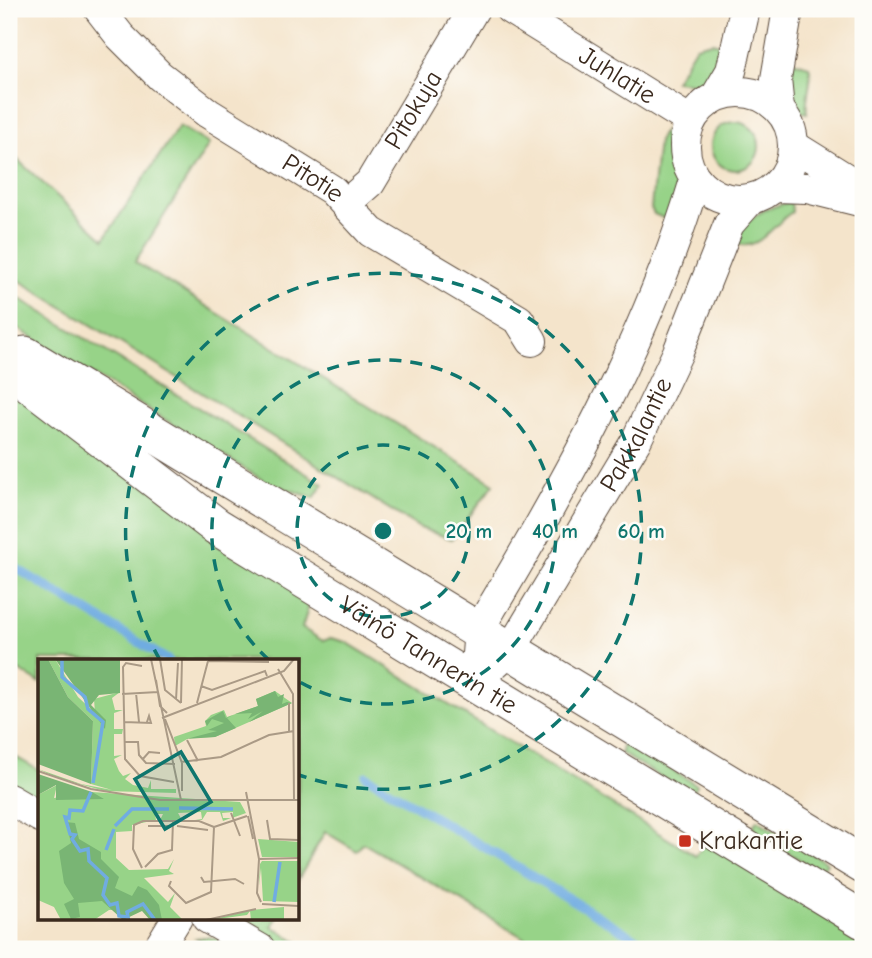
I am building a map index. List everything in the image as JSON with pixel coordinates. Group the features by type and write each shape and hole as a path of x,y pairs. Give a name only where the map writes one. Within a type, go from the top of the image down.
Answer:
{"main road":[{"name":"Väinö Tannerin tie","path":"9,346 479,629 863,865"},
{"name":"Väinö Tannerin tie","path":"9,368 216,526 863,920"}],"street":[{"name":"Pitotie","path":"99,9 120,36 160,76 208,113 332,190 370,232 519,320 532,341"},
{"name":"Pitokuja","path":"346,204 370,183 474,9"},
{"name":"Juhlatie","path":"510,9 689,120"},
{"path":"745,9 731,71 718,93 699,107 689,120 684,147 695,180 710,192 730,199 807,188 863,202"},
{"path":"779,109 776,79 788,9"},
{"path":"718,93 739,92 762,97 779,109 792,130 794,146 790,165 762,193"},
{"path":"794,146 863,189"},
{"name":"Pakkalantie","path":"474,682 479,629 530,543 618,380 678,236 695,180"},
{"name":"Pakkalantie","path":"474,682 511,649 636,441 692,321 729,224 762,193"},
{"path":"9,799 38,816"},
{"path":"158,949 176,920"},
{"path":"210,920 260,949"}],"green space":[{"path":"712,42 727,46 711,79 701,84 675,81 696,46"},
{"path":"790,60 809,66 807,113 798,111 791,94"},
{"path":"735,122 752,129 759,146 752,163 735,170 718,163 711,146 718,129"},
{"path":"179,126 209,144 135,262 494,484 452,539 420,528 9,274 9,152 104,239"},
{"path":"664,131 679,199 672,222 654,214 651,208 658,141"},
{"path":"791,202 792,212 765,236 751,244 734,243 750,220 773,207"},
{"path":"9,292 323,484 314,498 266,482 9,323"},
{"path":"9,389 311,599 302,628 323,641 331,638 346,642 696,856 704,845 761,866 863,928 863,949 543,949 363,843 357,851 325,832 299,878 299,659 38,659 38,682 9,664"},
{"path":"627,743 697,785 690,795 621,753 622,746"},
{"path":"14,756 38,770 38,800 9,782 9,763"},
{"path":"757,820 827,863 820,872 751,830"},
{"path":"238,920 276,920 272,926 309,949 287,949"},
{"path":"196,938 217,939 235,949 213,949"}],"waterway":[{"path":"9,564 166,659"},
{"path":"366,776 653,949"}],"place":[{"name":"Krakantie","path":"685,841"}]}
